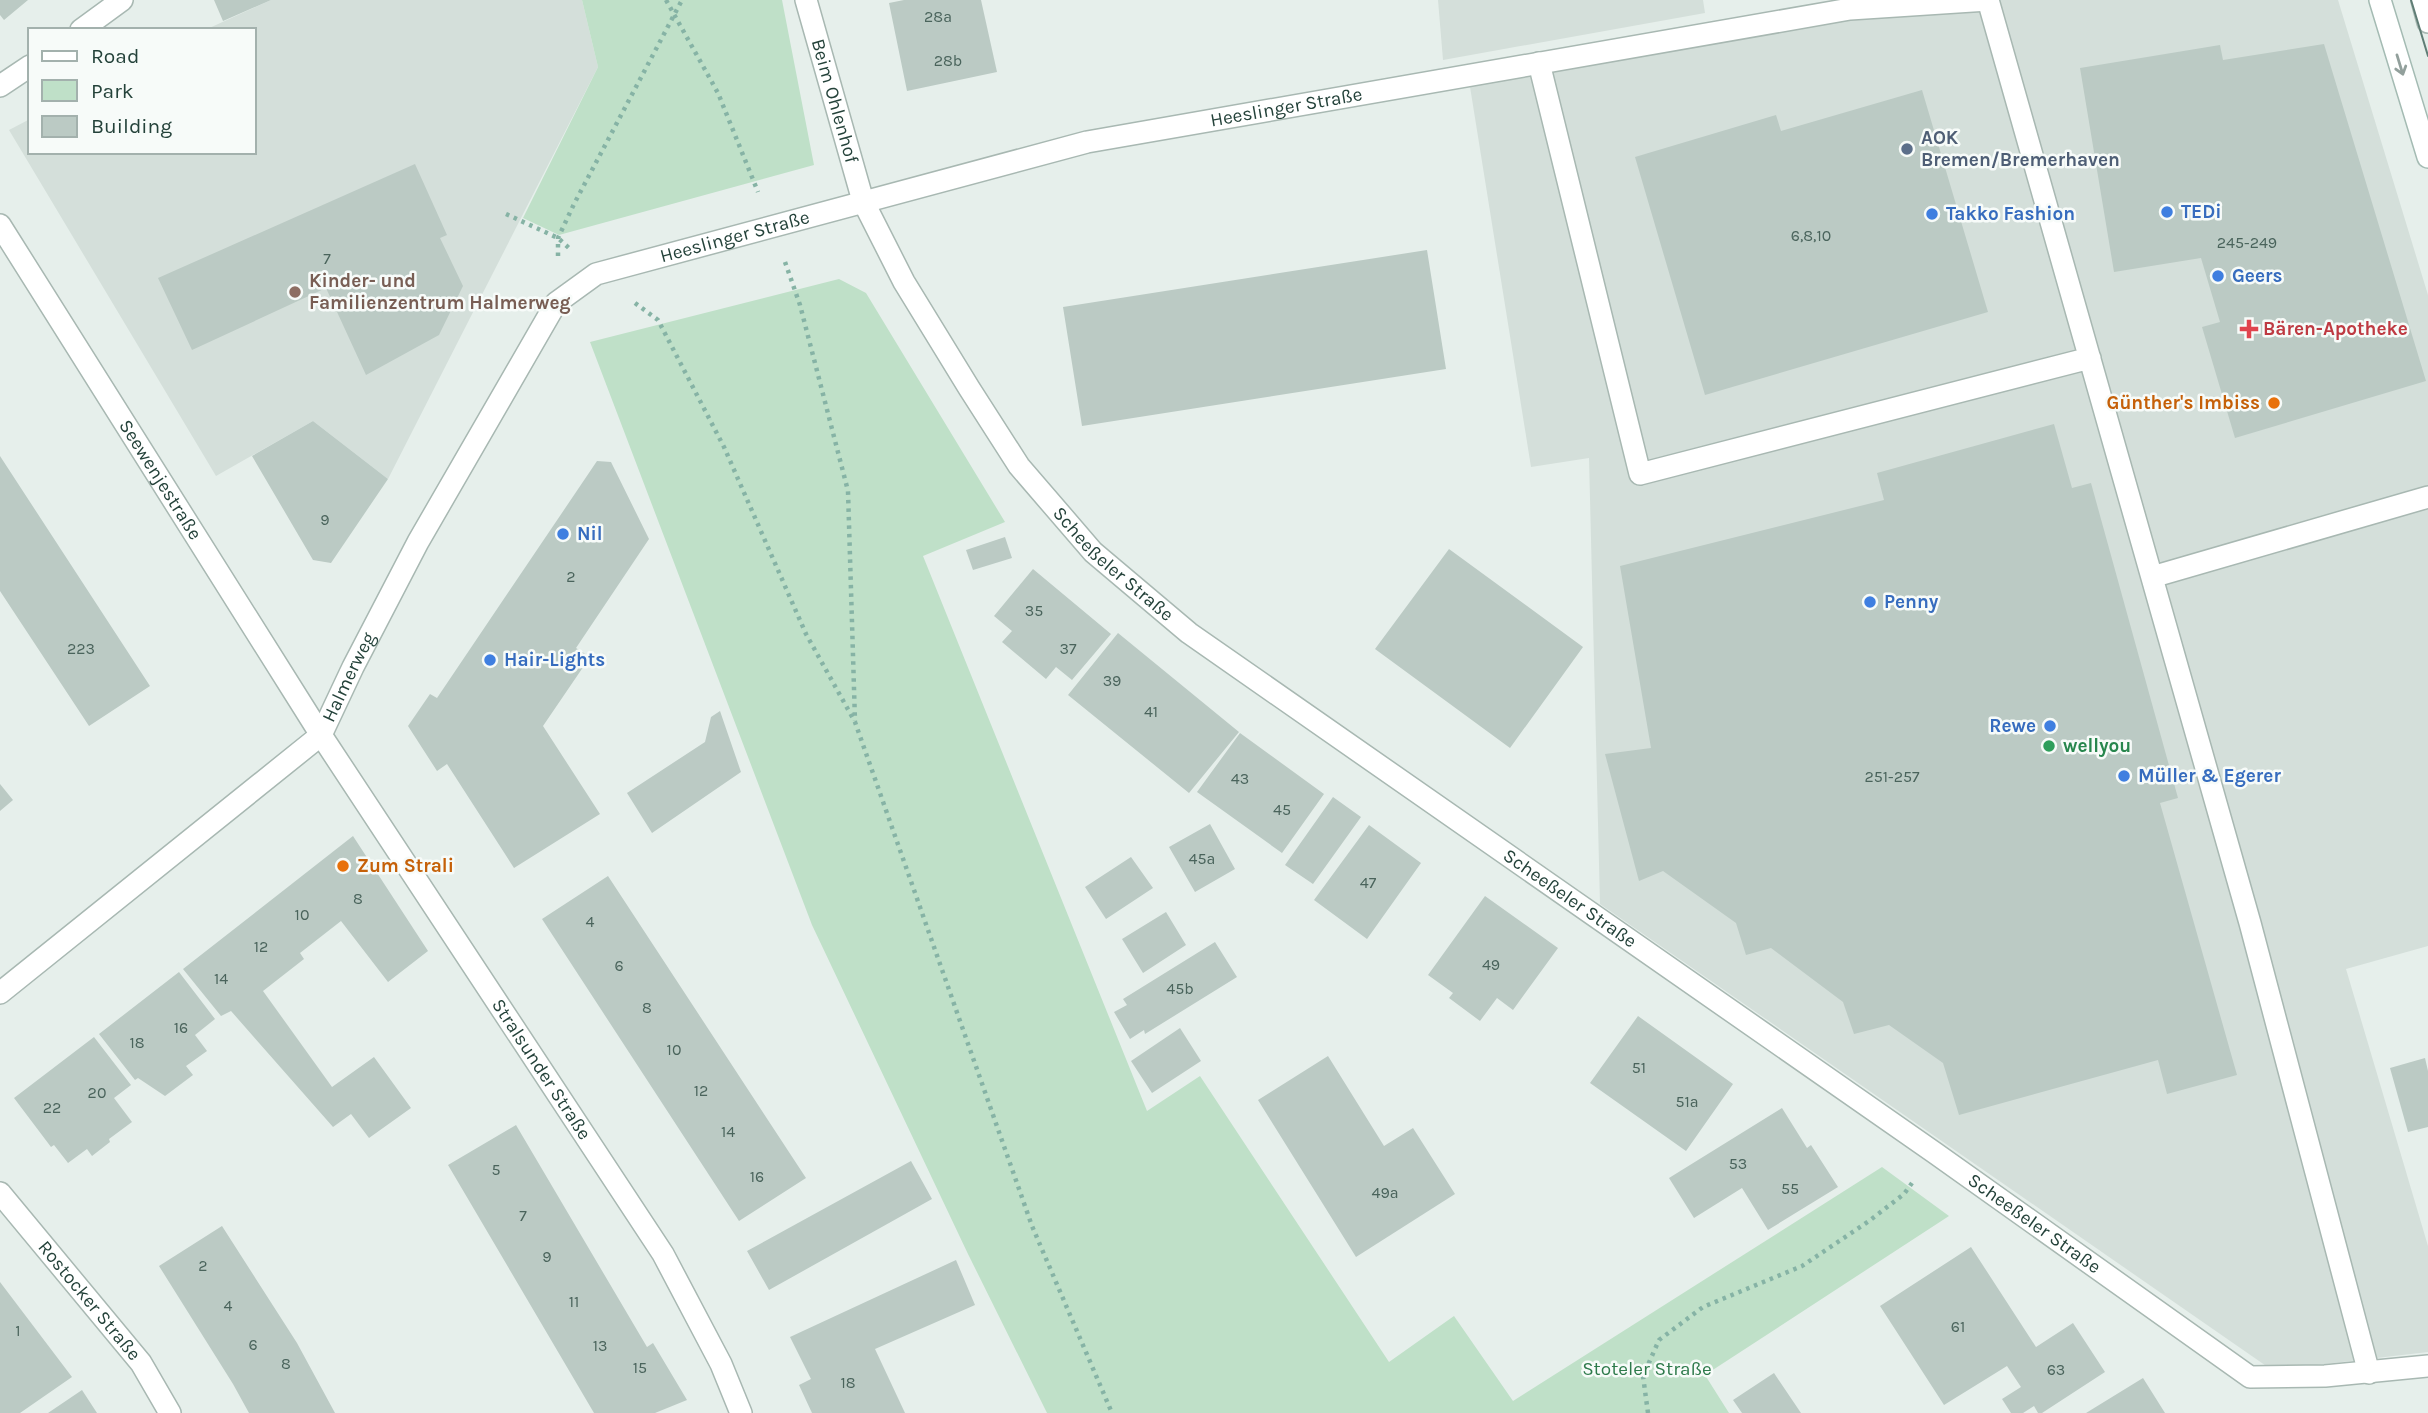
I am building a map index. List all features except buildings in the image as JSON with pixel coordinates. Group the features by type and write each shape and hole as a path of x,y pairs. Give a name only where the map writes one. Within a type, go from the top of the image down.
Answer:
{"street":[{"path":"84,28 122,0"},
{"name":"Beim Ohlenhof","path":"806,0 863,201"},
{"path":"1988,0 2250,923 2369,1373"},
{"name":"Heeslinger Straße","path":"596,274 1087,142 1850,9 1988,0"},
{"path":"2380,0 2428,157"},
{"path":"2422,0 2428,22"},
{"path":"1539,63 1640,474 2090,358"},
{"path":"0,86 28,67"},
{"name":"Scheeßeler Straße","path":"863,201 904,282 1019,466 1093,552 1189,633 1935,1153 2250,1377 2325,1376 2428,1366"},
{"name":"Seewenjestraße","path":"0,225 321,735"},
{"name":"Halmerweg","path":"0,993 321,735 418,542 556,303 596,274"},
{"path":"2152,577 2428,498"},
{"name":"Stralsunder Straße","path":"321,735 663,1254 722,1364 741,1413"},
{"name":"Rostocker Straße","path":"0,1193 141,1363 170,1413"}],"path":[{"path":"666,0 718,93 800,305 848,491 855,722"},
{"path":"556,303 558,238 682,0"},
{"path":"506,214 558,238 596,274 658,320 724,447 806,634 855,722 1032,1226 1112,1413"},
{"path":"1648,1413 1643,1376 1658,1340 1703,1307 1802,1266 1870,1221 1904,1194 1935,1153"}],"shaded area":[{"name":"Kinder- und Familienzentrum Halmerweg","path":"271,0 582,0 598,67 388,479 313,421 216,476 9,130 28,120 28,154 256,154 256,28 209,28"},
{"path":"1438,0 1703,0 1705,13 1443,60"},
{"path":"1853,0 2338,0 2428,295 2428,946 2346,969 2428,1246 2428,1352 2272,1370 1600,904 1589,458 1531,467 1467,68"}],"green space":[{"path":"582,0 782,0 814,165 559,235 523,218 598,67"},
{"name":"Stoteler Straße","path":"839,279 866,293 1005,522 923,556 1147,1111 1200,1076 1389,1362 1454,1316 1513,1401 1882,1167 1949,1216 1705,1375 1729,1413 1047,1413 968,1254 812,925 590,342"}],"tram line":[{"path":"2411,0 2428,56"}],"place":[{"name":"AOK Bremen/Bremerhaven","path":"1907,149"},
{"name":"TEDi","path":"2167,212"},
{"name":"Takko Fashion","path":"1932,214"},
{"name":"Geers","path":"2218,276"},
{"name":"Kinder- und Familienzentrum Halmerweg","path":"295,292"},
{"name":"Bären-Apotheke","path":"2249,329"},
{"name":"Günther's Imbiss","path":"2274,403"},
{"name":"Nil","path":"563,534"},
{"name":"Penny","path":"1870,602"},
{"name":"Hair-Lights","path":"490,660"},
{"name":"Rewe","path":"2050,726"},
{"name":"wellyou","path":"2049,746"},
{"name":"Müller & Egerer","path":"2124,776"},
{"name":"Zum Strali","path":"343,866"}]}
